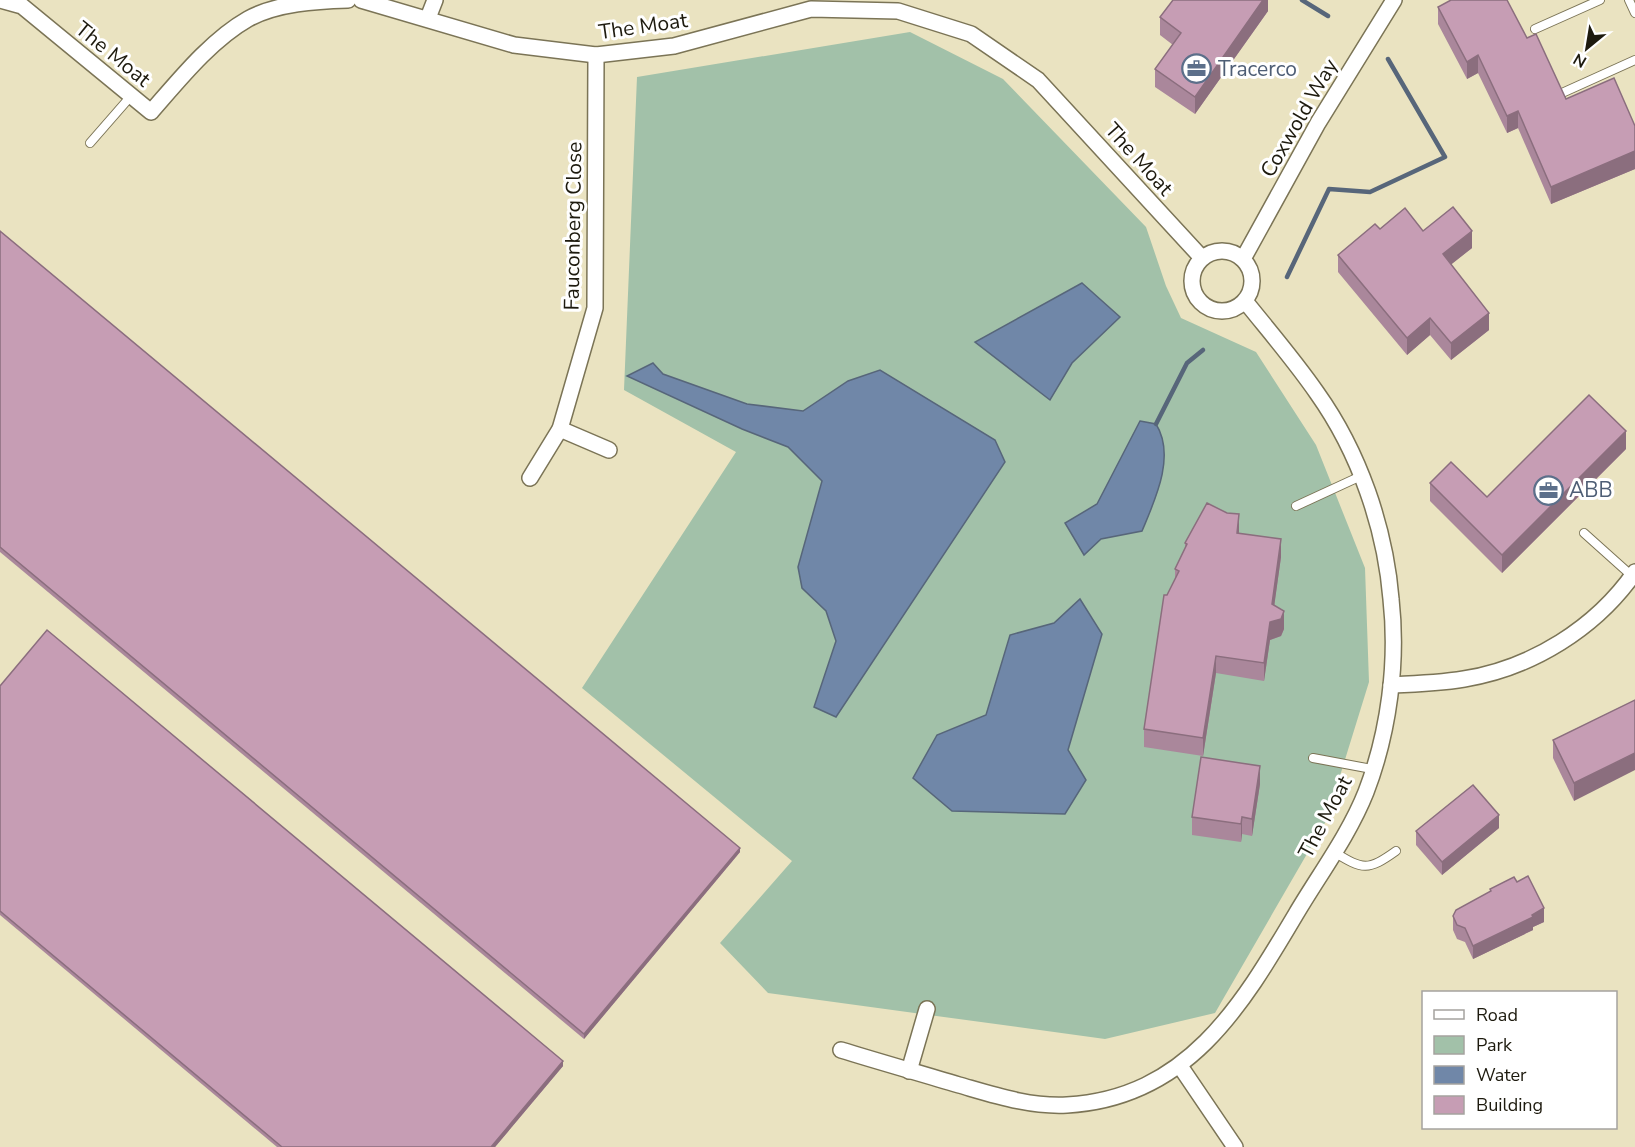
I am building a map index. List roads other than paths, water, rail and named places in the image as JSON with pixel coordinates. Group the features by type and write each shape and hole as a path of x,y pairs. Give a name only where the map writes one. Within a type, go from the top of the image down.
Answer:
{"street":[{"name":"The Moat","path":"0,0 22,6 151,112 198,59 249,19 304,2 348,0"},
{"name":"The Moat","path":"361,0 514,45 596,55 674,46 811,9 898,11 971,34 1038,80 1202,258"},
{"path":"428,18 435,0"},
{"name":"Coxwold Way","path":"1243,259 1318,123 1394,0"},
{"name":"Fauconberg Close","path":"530,478 560,429 595,308 596,55"},
{"path":"1215,251 1230,252 1243,259 1251,272 1252,287 1245,301 1232,310 1215,311 1200,303 1192,289 1192,272 1202,258 1215,251"},
{"name":"The Moat","path":"841,1050 1027,1103 1068,1105 1121,1094 1150,1084 1180,1066 1204,1046 1241,1004 1365,793 1391,685 1394,636 1391,597 1373,503 1345,440 1318,394 1245,301"},
{"path":"560,429 609,450"},
{"path":"1391,685 1466,679 1544,653 1596,616 1634,574"},
{"path":"909,1071 927,1009"},
{"path":"1180,1066 1235,1147"}],"lane":[{"path":"1535,29 1600,0"},
{"path":"1629,0 1635,13"},
{"path":"1562,93 1635,60"},
{"path":"90,142 131,96"},
{"path":"1296,506 1361,476"},
{"path":"1584,534 1634,574"},
{"path":"1313,758 1372,769"},
{"path":"1333,851 1356,866 1374,867 1396,851"}],"water":[{"path":"1082,283 1120,317 1072,363 1050,400 975,342"},
{"path":"653,363 663,374 747,404 803,411 848,381 880,370 995,440 1005,462 836,717 814,707 836,641 826,611 802,588 798,567 822,481 788,447 742,429 627,376"},
{"path":"1140,421 1156,424 1162,437 1164,450 1161,478 1142,531 1101,539 1084,555 1065,523 1097,504"},
{"path":"1080,599 1102,634 1068,750 1086,780 1065,814 952,811 913,778 937,735 986,715 1010,635 1054,623"}],"waterway":[{"path":"1302,0 1328,16"},
{"path":"1287,277 1329,189 1370,192 1445,157 1388,59"},
{"path":"1156,424 1187,363 1203,350"}],"place":[{"name":"Tracerco","path":"1197,69"},
{"name":"ABB","path":"1548,490"}]}
